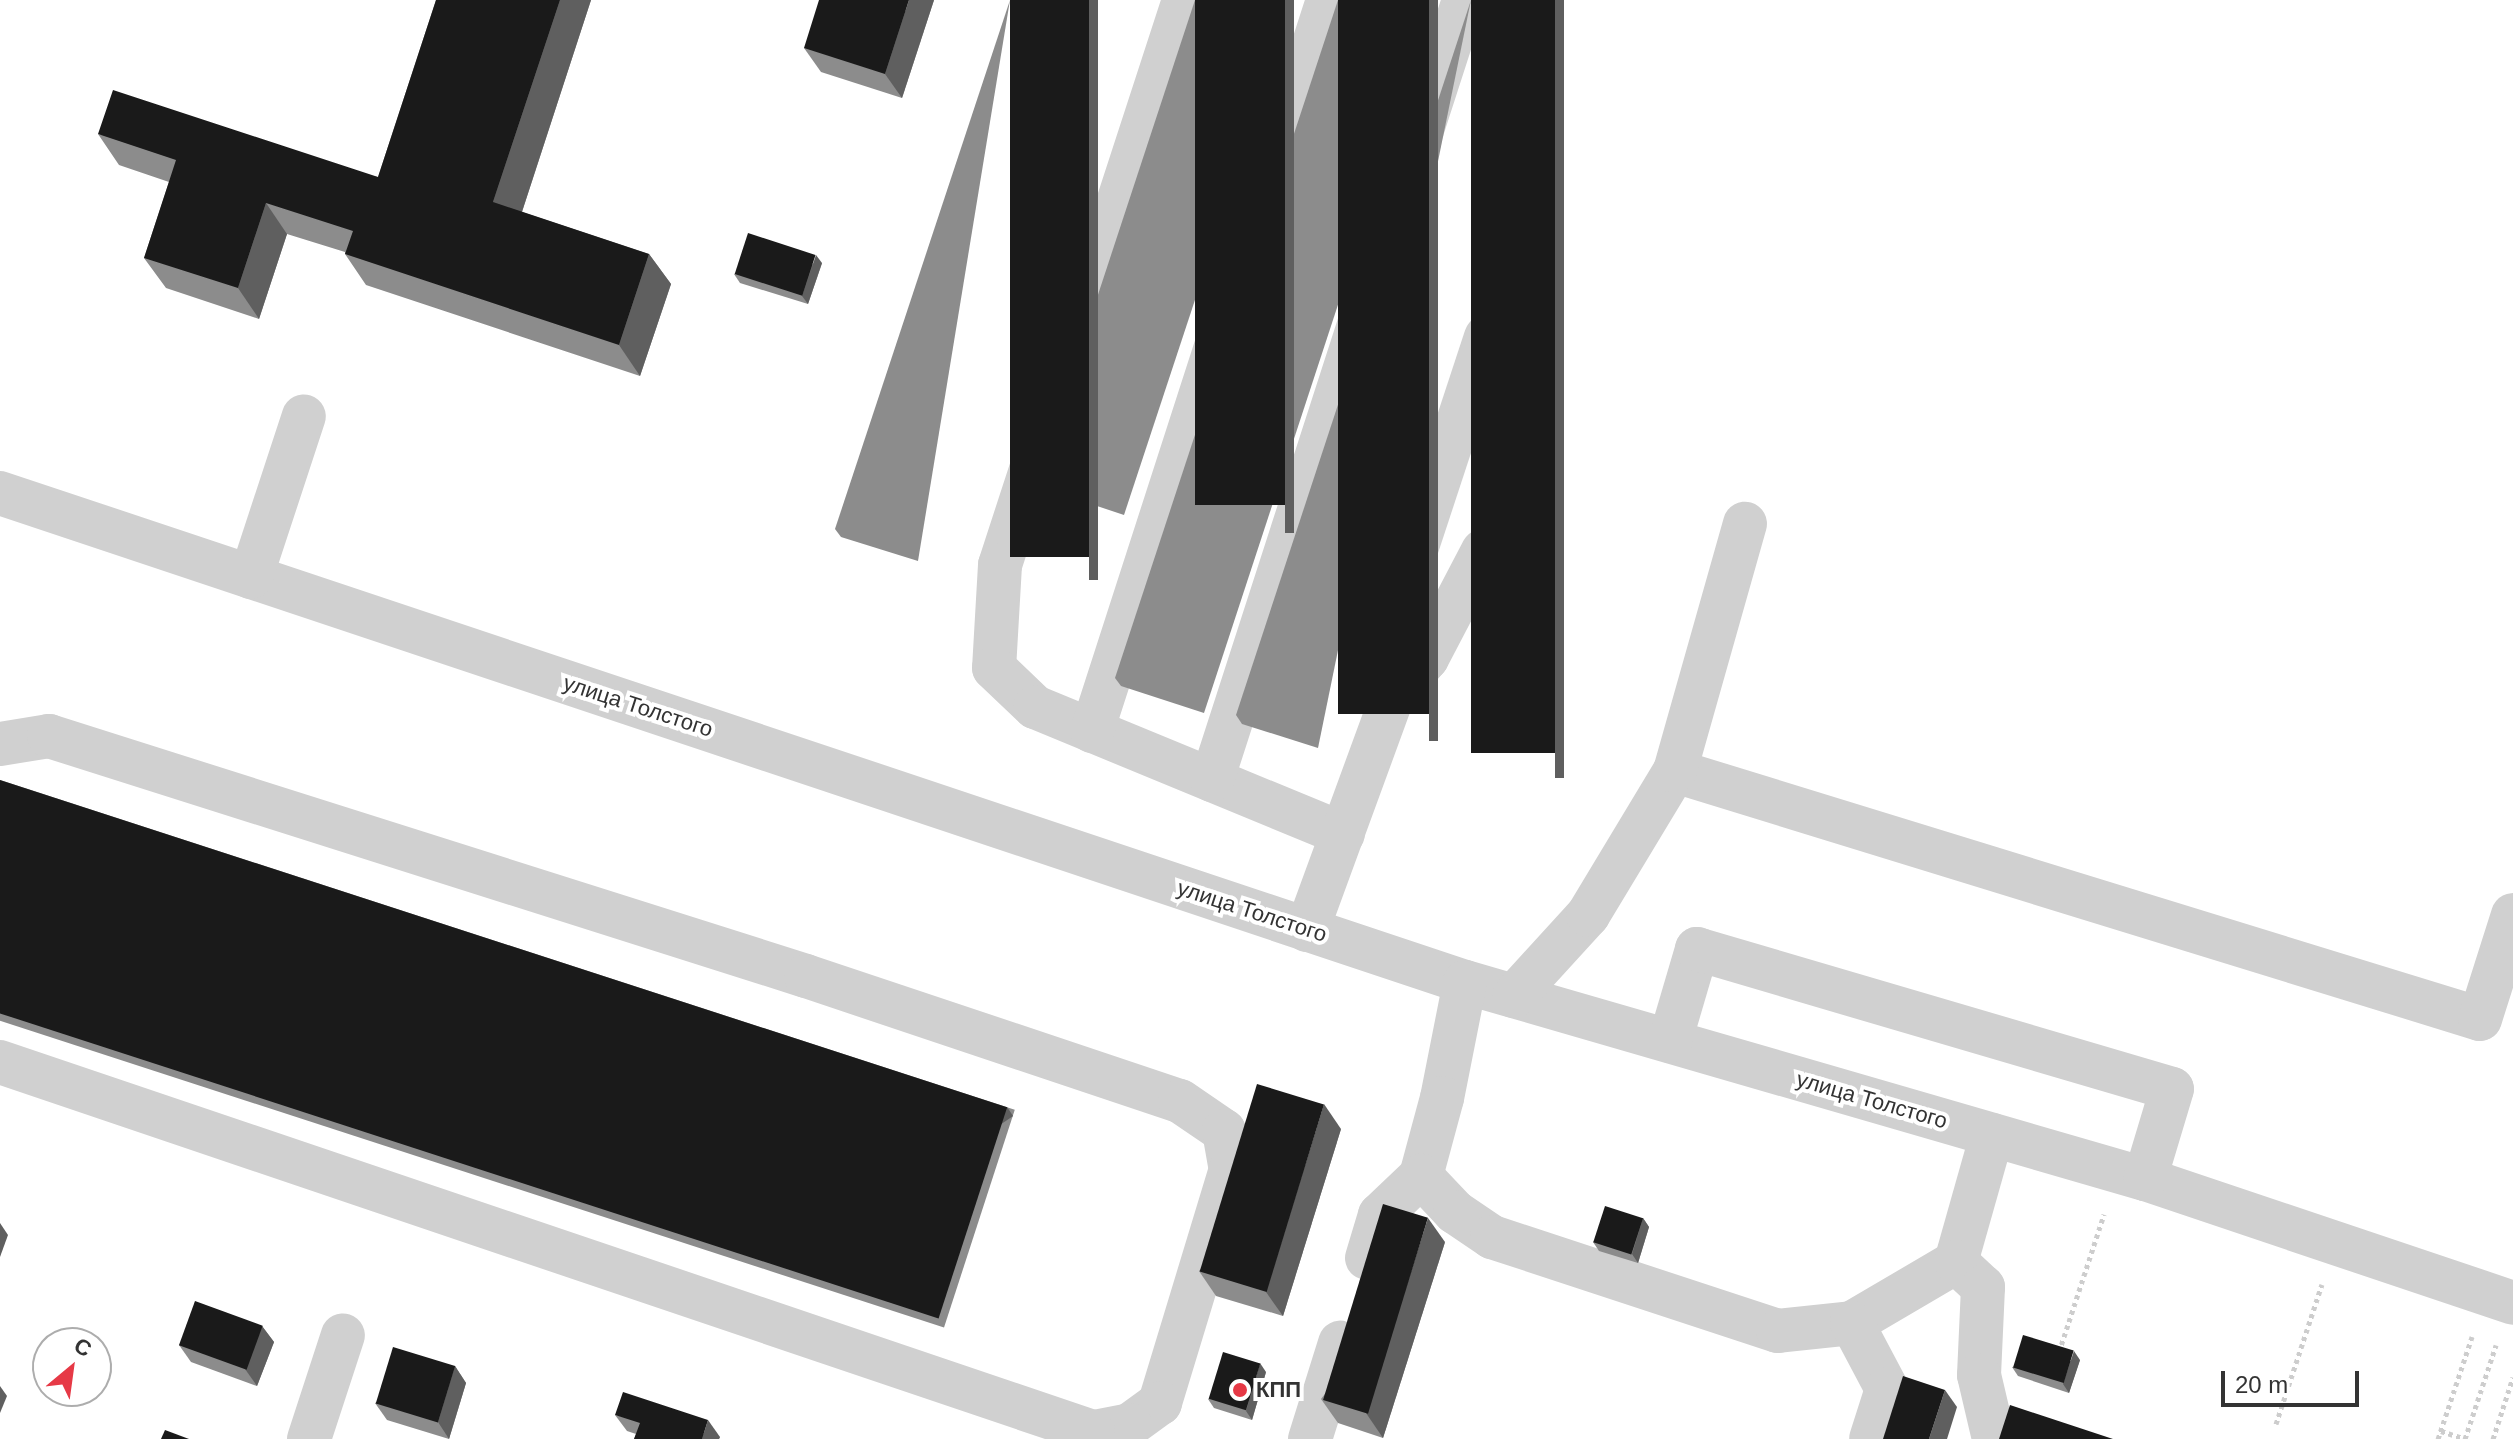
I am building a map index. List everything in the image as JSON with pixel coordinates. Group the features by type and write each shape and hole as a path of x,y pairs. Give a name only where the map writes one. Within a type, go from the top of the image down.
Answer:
{"street":[{"path":"1184,0 1000,565 994,668 1035,707 1343,834"},
{"path":"1092,731 1328,0"},
{"path":"1212,780 1464,0"},
{"path":"1307,930 1392,698 1411,565 1486,337"},
{"path":"251,577 304,416"},
{"name":"улица Толстого","path":"0,493 1465,982 2132,1175 2503,1300"},
{"path":"1514,996 1588,915 1675,771 1745,524"},
{"path":"1392,698 1427,658 1483,551"},
{"path":"0,744 49,736 806,976 1180,1101 1224,1131 1231,1169 1160,1403 1130,1425 1093,1432 0,1062"},
{"path":"1675,771 2480,1019 2513,915"},
{"path":"1670,1041 1697,949 1713,953 2172,1089 2132,1175"},
{"path":"1310,1439 1380,1215 1421,1176 1442,1098 1465,982"},
{"path":"1421,1176 1455,1212 1492,1237 1778,1331 1852,1323 1956,1262 1992,1135"},
{"path":"1956,1262 1983,1287 1979,1375 1994,1439"},
{"path":"1852,1323 1887,1389 1871,1439"},
{"path":"309,1439 343,1335"}],"path":[{"path":"2059,1353 2132,1175"},
{"path":"2276,1424 2335,1243"},
{"path":"2438,1439 2503,1300"},
{"path":"2441,1431 2465,1439 2503,1300"},
{"path":"2493,1439 2513,1377"}],"building":[{"path":"436,0 560,0 493,202 649,254 619,345 345,254 353,231 266,203 238,288 144,258 176,160 98,134 113,90 378,177"},
{"path":"819,0 909,0 885,74 804,48"},
{"path":"1010,0 1089,0 1089,557 1010,557"},
{"path":"1195,0 1285,0 1285,505 1195,505"},
{"path":"1338,0 1429,0 1429,714 1338,714"},
{"path":"1471,0 1555,0 1555,753 1471,753"},
{"path":"748,233 816,255 802,296 735,274"},
{"path":"0,780 1007,1107 939,1318 0,1013"},
{"path":"1257,1084 1324,1104 1267,1292 1200,1271"},
{"path":"1383,1204 1428,1218 1368,1414 1323,1400"},
{"path":"1605,1206 1643,1218 1631,1255 1593,1242"},
{"path":"195,1301 263,1326 247,1370 179,1345"},
{"path":"2023,1335 2074,1350 2064,1383 2013,1368"},
{"path":"393,1347 455,1366 438,1422 376,1403"},
{"name":"КПП","path":"1223,1352 1260,1363 1246,1410 1209,1399"},
{"path":"1903,1376 1945,1390 1929,1439 1883,1439"},
{"path":"623,1392 708,1420 702,1439 634,1439 640,1423 615,1415"},
{"path":"2010,1405 2113,1439 1999,1439"},
{"path":"165,1430 189,1439 161,1439"}],"place":[{"name":"КПП","path":"1240,1390"}]}
